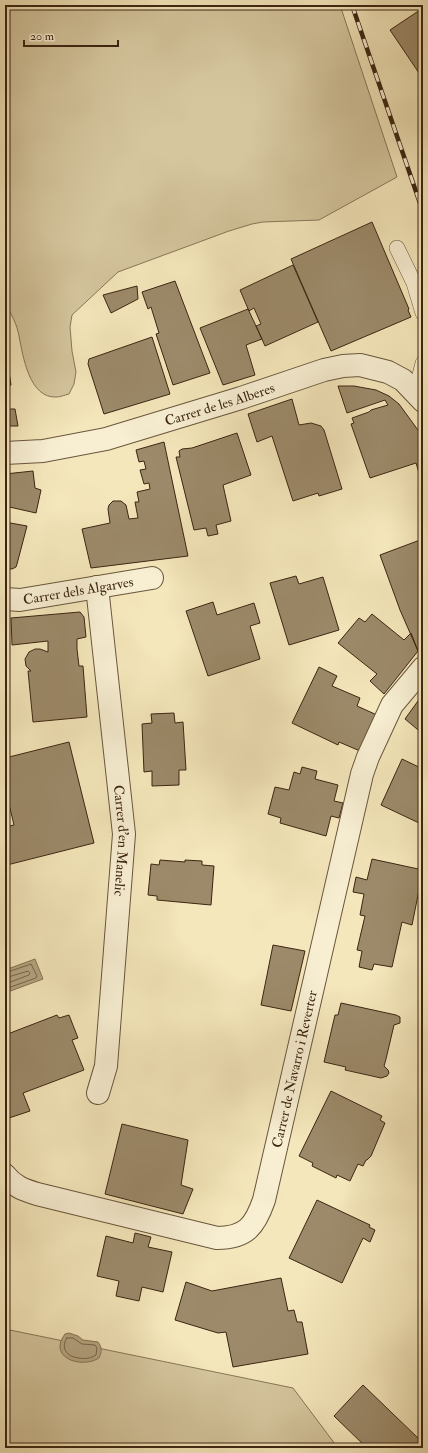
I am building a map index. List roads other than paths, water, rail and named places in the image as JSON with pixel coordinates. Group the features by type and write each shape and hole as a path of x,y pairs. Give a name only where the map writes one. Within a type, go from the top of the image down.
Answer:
{"street":[{"name":"Carrer de les Alberes","path":"5,453 43,451 106,439 241,398 324,370 343,366 360,365 388,372 402,380 418,396"},
{"name":"Carrer dels Algarves","path":"5,599 20,600 152,578"},
{"name":"Carrer d'en Manelic","path":"97,587 124,834 106,1066 98,1093"},
{"name":"Carrer de Navarro i Reverter","path":"5,1175 19,1188 37,1194 217,1238 229,1238 241,1235 251,1227 256,1220 264,1200 362,774 392,705 423,668"}],"lane":[{"path":"397,248 414,283 423,313"},
{"path":"418,396 423,362"}],"water":[{"path":"35,959 43,979 5,993 5,970"},
{"path":"69,1333 78,1336 83,1340 98,1342 101,1350 99,1358 92,1361 76,1362 63,1355 60,1349 61,1342 65,1334"}],"railway":[{"path":"352,5 423,212"}]}
